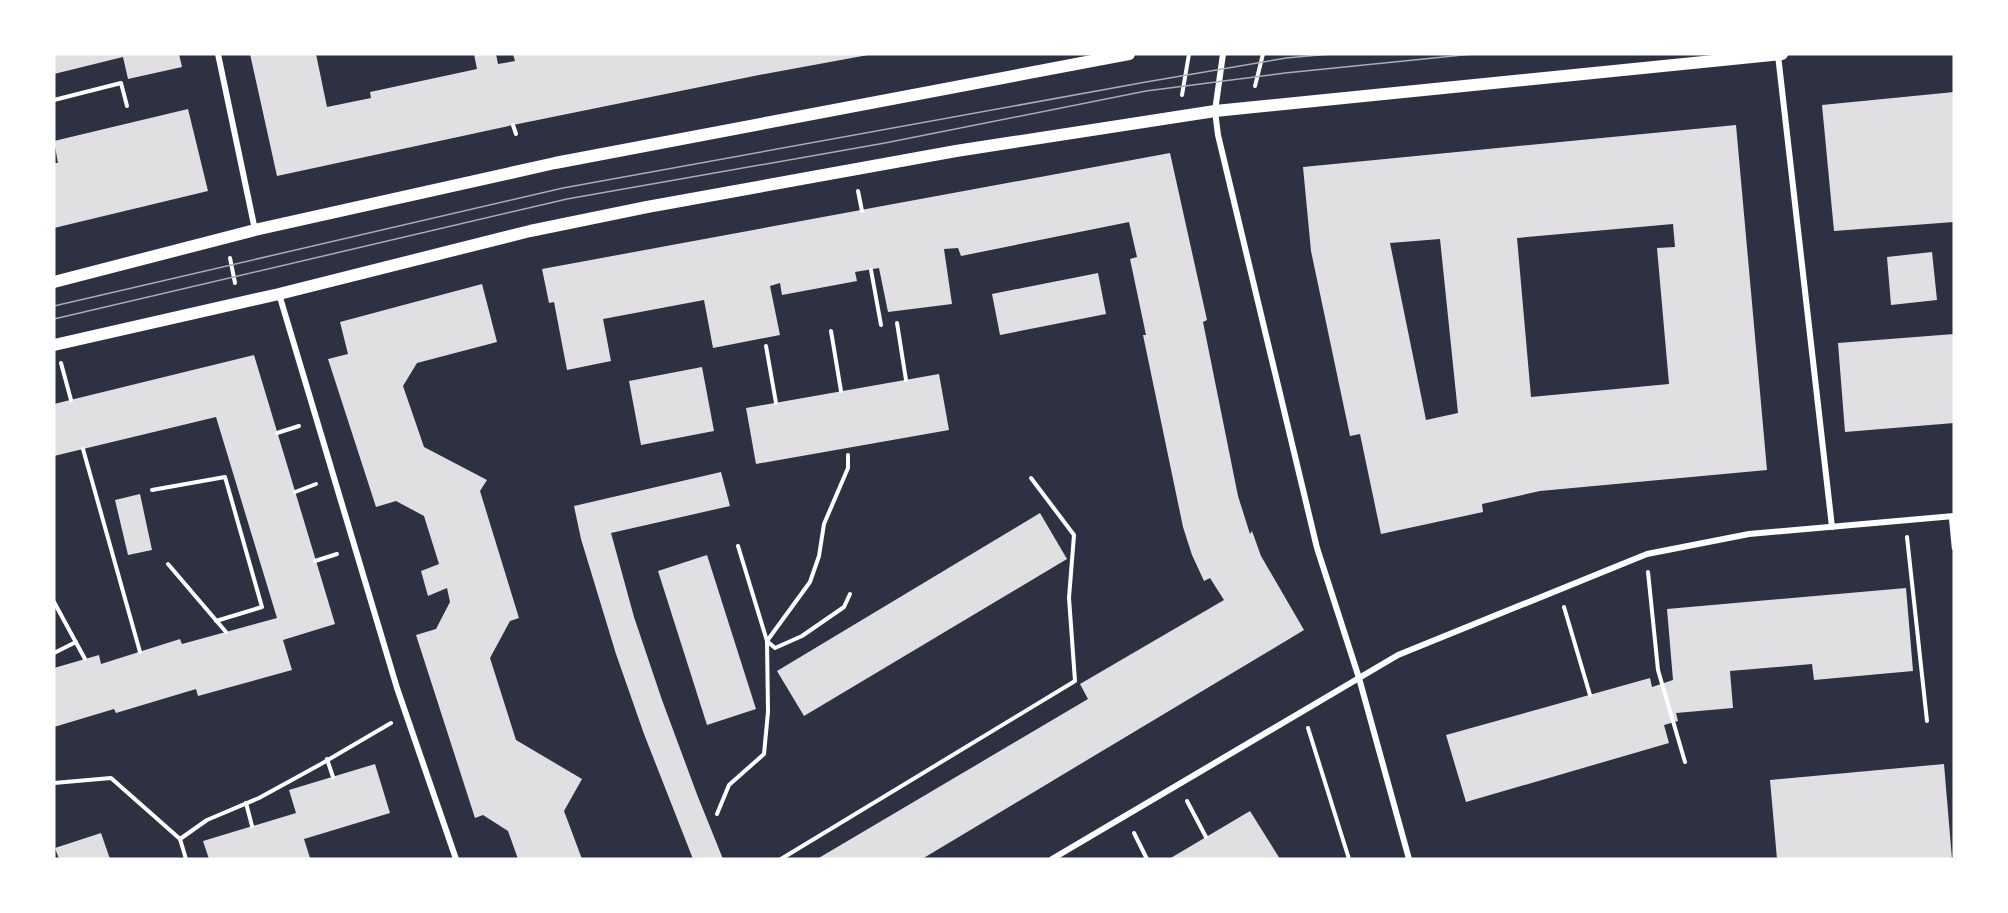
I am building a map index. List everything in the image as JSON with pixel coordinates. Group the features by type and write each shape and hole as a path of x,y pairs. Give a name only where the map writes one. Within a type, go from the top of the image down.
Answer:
{"main road":[{"path":"54,282 225,237 555,163 1129,54"},
{"path":"54,345 279,294 530,231 648,207 956,151 1215,111 1779,54"}],"street":[{"path":"218,54 255,230"},
{"path":"1223,54 1215,111 1218,135 1317,548 1359,678 1409,859"},
{"path":"1779,54 1832,527"},
{"path":"279,294 406,714 456,859"},
{"path":"1052,859 1398,655 1647,554 1749,534 1953,516"}],"lane":[{"path":"1953,516 1954,548"}],"path":[{"path":"54,100 121,83 127,106"},
{"path":"513,124 516,134"},
{"path":"858,190 862,211"},
{"path":"225,237 240,303"},
{"path":"872,270 881,325"},
{"path":"897,323 906,380"},
{"path":"831,331 840,391"},
{"path":"766,346 776,403"},
{"path":"61,363 71,400"},
{"path":"83,448 140,652"},
{"path":"767,641 810,582 819,556 824,524 848,468 848,455"},
{"path":"152,490 225,477 262,607 216,621"},
{"path":"781,859 1075,681 1069,598 1074,535 1031,478"},
{"path":"1905,520 1927,721"},
{"path":"717,814 729,785 764,754 768,711 767,641 738,546"},
{"path":"1647,554 1658,670 1685,762"},
{"path":"168,564 226,632"},
{"path":"1559,589 1590,695"},
{"path":"767,641 775,648 802,636 844,607 850,594"},
{"path":"54,602 56,612 84,659"},
{"path":"54,653 75,642"},
{"path":"1303,711 1349,859"},
{"path":"180,839 207,820 246,803 406,714"},
{"path":"327,759 333,777"},
{"path":"54,783 111,778 180,839 186,859"},
{"path":"1179,784 1206,837"},
{"path":"246,803 252,826"},
{"path":"1125,815 1147,859"}],"building":[{"path":"54,54 179,54 182,67 128,79 123,57 54,74"},
{"path":"250,54 316,54 327,107 371,98 370,92 477,69 474,54 496,54 498,64 515,61 513,54 868,55 513,125 277,176"},
{"path":"1954,92 1954,222 1834,231 1822,105"},
{"path":"188,109 208,191 54,228 54,163 58,163 54,141"},
{"path":"1736,125 1767,470 1540,491 1482,504 1483,512 1381,534 1360,434 1350,436 1311,251 1303,167","holes":["1673,224 1675,247 1657,248 1669,384 1531,397 1517,238","1440,239 1458,413 1426,420 1390,243"]},
{"path":"1170,153 1207,320 1203,322 1238,496 1250,534 1252,531 1261,556 1304,630 922,859 817,859 1088,699 1080,684 1224,600 1210,578 1204,581 1183,527 1143,335 1146,335 1130,259 1137,257 1129,222 961,256 958,248 944,249 952,304 888,312 879,268 855,272 857,281 782,295 780,283 770,286 780,335 713,348 704,300 603,319 611,361 567,370 554,302 549,303 542,269"},
{"path":"1932,252 1937,300 1891,305 1887,257"},
{"path":"1098,273 1106,314 1000,335 992,294"},
{"path":"482,284 497,342 417,363 403,386 424,447 487,480 480,491 519,618 510,621 490,658 516,740 582,779 564,811 582,859 518,859 508,831 483,815 475,818 416,635 436,629 450,602 447,588 428,596 421,571 439,564 424,516 396,501 376,507 328,359 348,354 340,322"},
{"path":"1954,334 1954,423 1845,432 1838,343"},
{"path":"254,355 335,624 283,640 292,670 198,696 196,689 116,713 114,709 54,727 54,668 99,655 101,664 180,639 182,644 277,618 216,417 54,456 54,404"},
{"path":"702,367 714,431 641,445 629,381"},
{"path":"939,374 949,430 756,464 746,408"},
{"path":"721,472 730,506 611,533 634,617 662,700 723,859 693,859 644,734 616,654 581,539 574,506"},
{"path":"140,494 152,550 128,555 115,500"},
{"path":"1040,513 1067,559 804,716 777,671"},
{"path":"707,555 756,709 707,725 658,571"},
{"path":"1906,588 1913,671 1814,680 1812,664 1730,671 1733,708 1676,713 1678,721 1664,725 1669,743 1466,802 1446,735 1650,678 1652,687 1673,680 1667,609"},
{"path":"375,764 390,813 304,839 310,858 307,859 209,859 203,841 296,813 289,790"},
{"path":"1944,764 1952,859 1777,859 1770,780"},
{"path":"1250,811 1280,859 1169,859"},
{"path":"101,833 110,859 59,859 55,848"}],"tram line":[{"path":"54,306 563,188 1146,82 1286,58 1331,54"},
{"path":"54,319 567,199 885,143 1146,91 1285,73 1473,54"}]}
